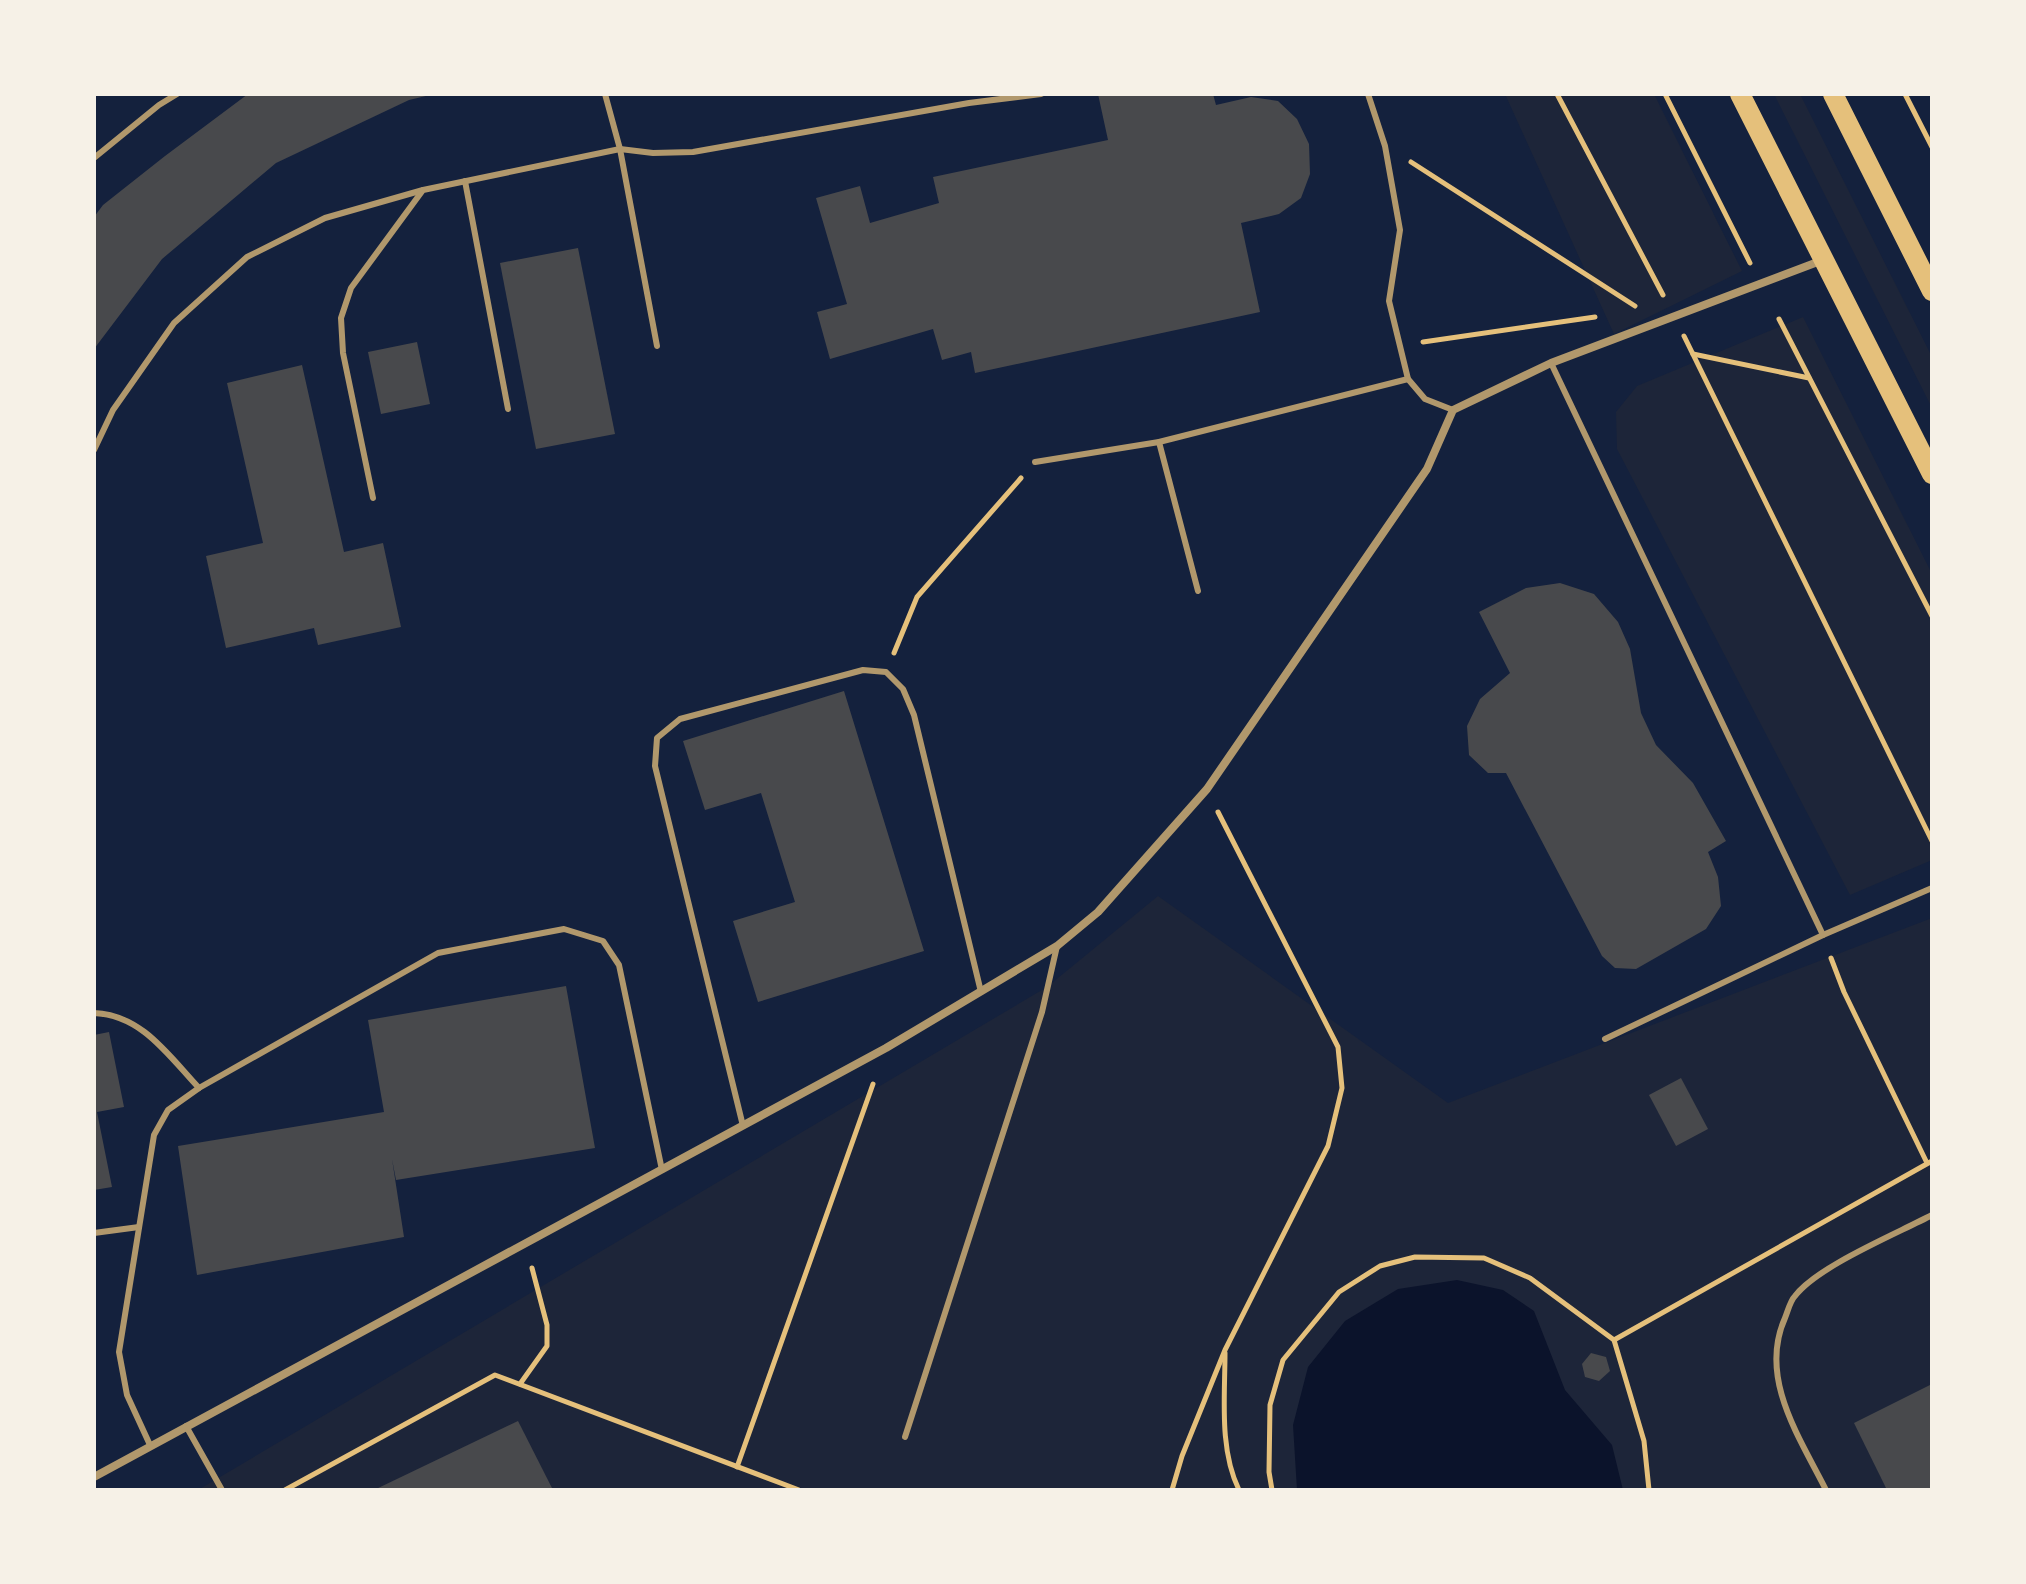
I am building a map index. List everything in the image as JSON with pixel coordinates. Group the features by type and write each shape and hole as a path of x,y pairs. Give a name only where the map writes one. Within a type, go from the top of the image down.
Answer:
{"main road":[{"path":"1740,94 1932,474"},
{"path":"1833,94 1932,291"}],"street":[{"path":"94,1477 886,1048 1057,946 1098,912 1207,789 1427,469 1453,410 1551,363 1824,259"}],"lane":[{"path":"94,158 177,94"},
{"path":"605,94 620,149 657,346"},
{"path":"968,94 969,103"},
{"path":"94,450 113,410 174,323 247,257 325,218 423,190 620,149 653,153 693,152 969,103 1041,94"},
{"path":"1368,94 1385,146 1400,230 1389,301 1408,379 1425,399 1453,410"},
{"path":"465,181 508,409"},
{"path":"373,498 343,353 341,318 351,288 423,190"},
{"path":"1551,363 1823,935"},
{"path":"1035,462 1159,442 1408,379"},
{"path":"1159,442 1198,591"},
{"path":"743,1126 655,766 657,738 680,719 863,670 886,672 903,689 914,715 981,992"},
{"path":"1605,1039 1823,935 1932,888"},
{"path":"150,1445 127,1395 119,1352 154,1135 168,1110 199,1088 438,953 564,929 603,941 619,965 662,1170"},
{"path":"905,1437 1042,1012 1057,946"},
{"path":"94,1013 109,1013 143,1028 199,1088"},
{"path":"1826,1490 1789,1417 1780,1390 1776,1376 1778,1333 1794,1296 1829,1268 1932,1215"},
{"path":"94,1233 139,1227"},
{"path":"186,1426 222,1490"}],"path":[{"path":"1557,94 1675,318 1932,841"},
{"path":"1665,94 1753,267"},
{"path":"1905,94 1932,147"},
{"path":"1385,146 1643,311 1627,313"},
{"path":"1400,345 1597,317"},
{"path":"1779,319 1932,616"},
{"path":"1692,354 1810,379"},
{"path":"886,672 917,597 1035,462"},
{"path":"1172,1490 1182,1456 1225,1350 1328,1146 1342,1088 1338,1047 1207,789"},
{"path":"1614,1340 1929,1162 1844,992 1823,935"},
{"path":"737,1467 886,1048"},
{"path":"520,1384 547,1346 547,1325 525,1243"},
{"path":"1272,1490 1269,1472 1270,1405 1283,1360 1339,1292 1380,1266 1415,1257 1484,1258 1530,1278 1614,1340 1644,1441 1649,1490"},
{"path":"1225,1350 1226,1436 1233,1479 1239,1490"},
{"path":"285,1490 495,1375 799,1490"}],"shaded area":[{"path":"1505,94 1654,94 1742,271 1614,334"},
{"path":"1774,94 1800,94 1932,357 1932,408"},
{"path":"1803,317 1932,574 1932,860 1850,895 1617,449 1616,412 1637,386"},
{"path":"1158,896 1448,1103 1932,918 1932,1490 198,1490 1047,987"},
{"path":"1457,1280 1503,1290 1534,1311 1565,1390 1612,1445 1623,1490 1297,1490 1293,1425 1308,1367 1345,1321 1398,1289"}],"building":[{"path":"248,94 430,95 409,100 276,163 162,259 94,349 94,217 103,205"},
{"path":"1098,94 1213,94 1216,105 1251,97 1278,101 1297,119 1309,144 1310,174 1301,198 1279,214 1241,223 1260,312 975,373 971,352 942,360 933,329 830,359 817,312 847,304 816,198 860,186 870,223 939,203 933,177 1108,140"},
{"path":"578,248 615,434 536,449 500,263"},
{"path":"417,342 430,404 381,414 368,352"},
{"path":"302,365 344,552 383,543 401,627 318,645 314,628 226,648 206,556 263,543 227,383"},
{"path":"1560,583 1594,594 1618,622 1630,649 1641,713 1656,745 1693,783 1726,841 1708,852 1718,877 1721,906 1706,929 1636,969 1615,968 1602,956 1506,773 1488,773 1469,755 1467,726 1480,699 1510,673 1479,612 1526,588"},
{"path":"844,691 924,951 758,1002 733,921 795,902 761,793 705,810 683,741"},
{"path":"566,986 595,1148 396,1180 392,1159 404,1237 197,1275 178,1146 384,1112 368,1020"},
{"path":"109,1032 124,1107 97,1112 112,1187 94,1190 94,1035"},
{"path":"1681,1078 1708,1129 1676,1146 1649,1095"},
{"path":"1591,1353 1606,1357 1610,1371 1599,1381 1585,1377 1582,1364"},
{"path":"1932,1384 1932,1490 1887,1490 1854,1423"},
{"path":"518,1421 553,1490 374,1490"}]}
